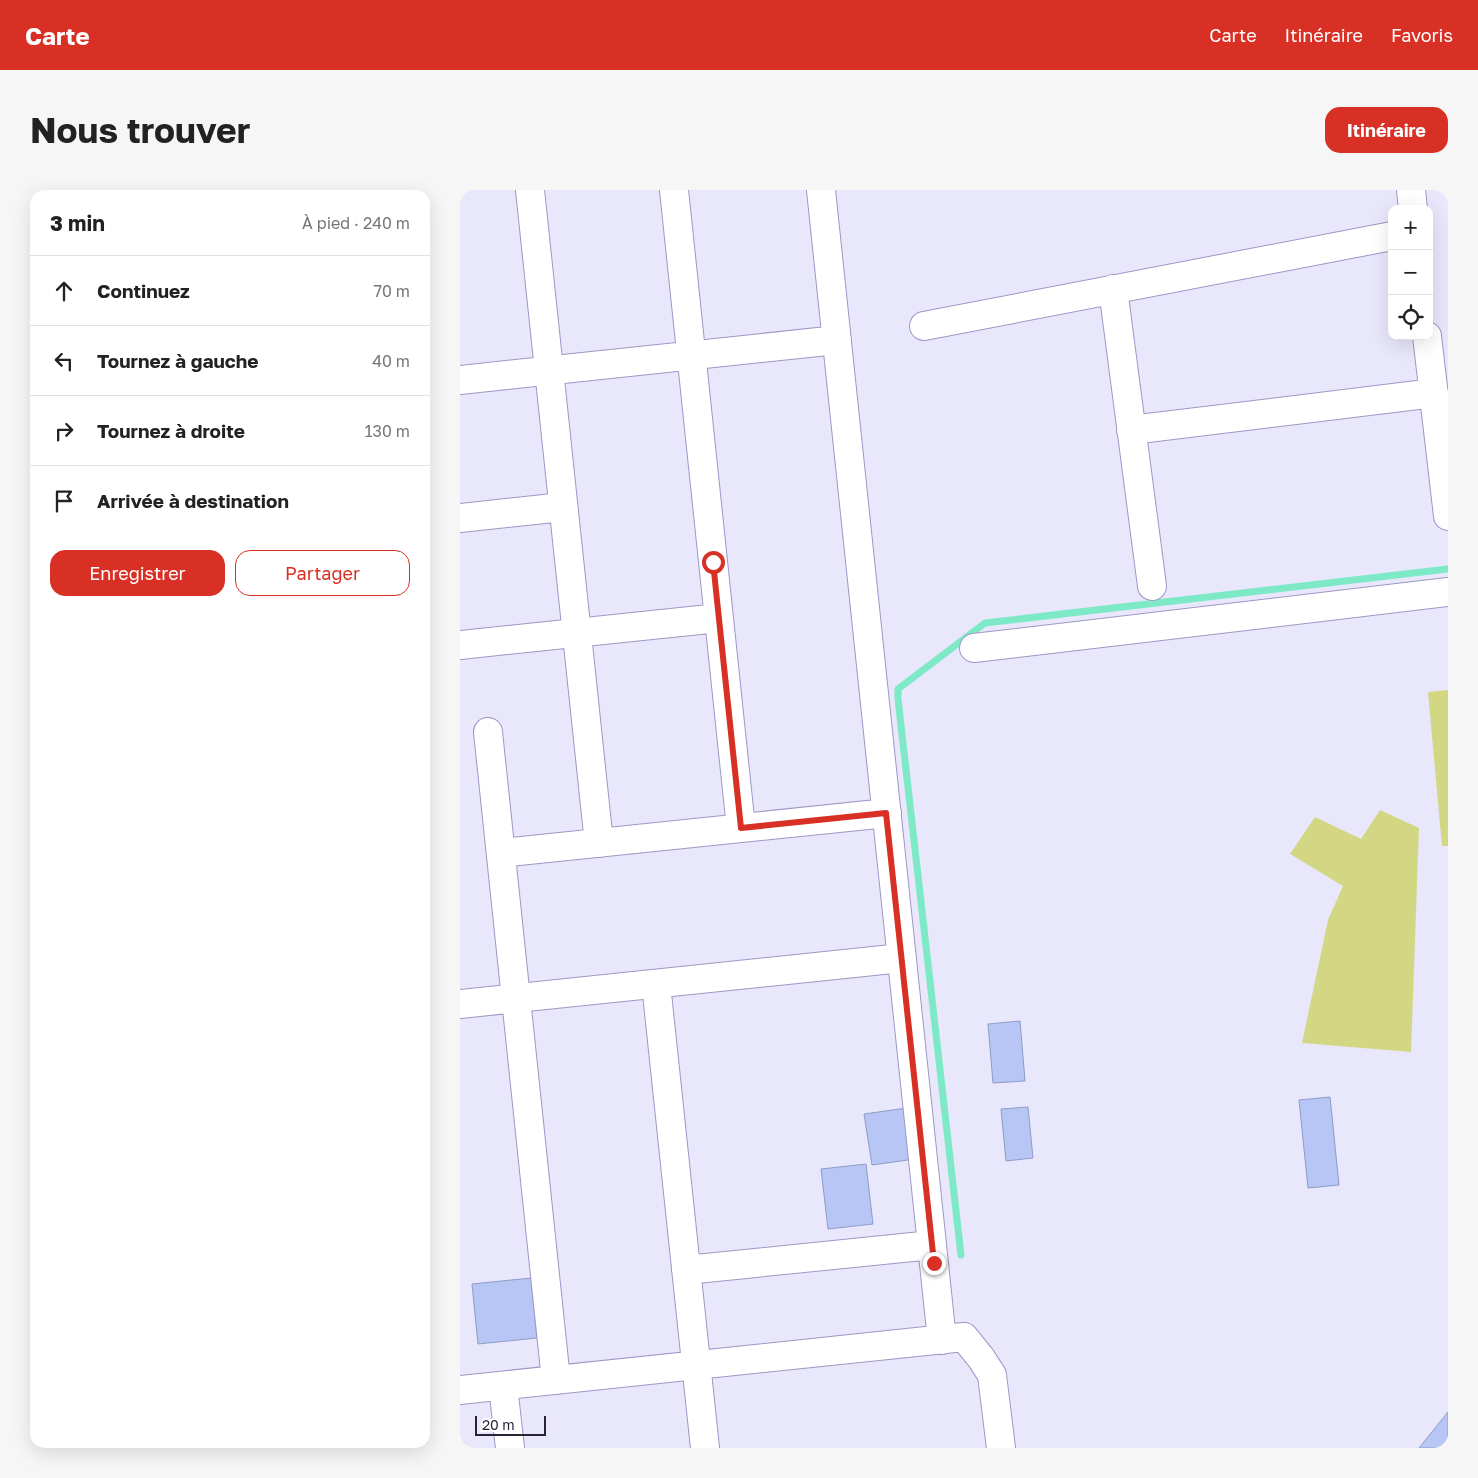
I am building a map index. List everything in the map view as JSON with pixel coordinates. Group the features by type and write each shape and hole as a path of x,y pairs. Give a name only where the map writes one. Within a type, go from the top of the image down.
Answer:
{"street":[{"path":"530,190 599,843"},
{"path":"674,190 741,828"},
{"path":"821,190 942,1340"},
{"path":"1411,190 1413,205"},
{"path":"924,326 1388,237"},
{"path":"1113,290 1152,586"},
{"path":"460,380 837,340"},
{"path":"1428,340 1448,516"},
{"path":"1131,430 1434,393"},
{"path":"460,518 563,508"},
{"path":"974,648 1448,592"},
{"path":"460,645 719,618"},
{"path":"488,732 556,1380"},
{"path":"501,853 886,813"},
{"path":"460,1004 902,958"},
{"path":"656,984 705,1448"},
{"path":"686,1270 932,1244"},
{"path":"460,1390 964,1337 992,1375 1001,1448"},
{"path":"503,1386 510,1448"}],"green space":[{"path":"1448,690 1448,846 1442,846 1428,692"},
{"path":"1380,810 1419,828 1411,1052 1302,1043 1328,920 1343,886 1290,854 1315,817 1361,839"}],"building":[{"path":"1020,1021 1025,1081 993,1083 988,1024"},
{"path":"1330,1097 1339,1185 1308,1188 1299,1100"},
{"path":"1028,1107 1033,1158 1006,1161 1001,1109"},
{"path":"907,1108 915,1159 872,1165 864,1114"},
{"path":"866,1164 873,1224 828,1229 821,1169"},
{"path":"531,1278 537,1338 478,1344 472,1284"},
{"path":"1448,1412 1448,1448 1419,1448"}],"waterway":[{"path":"961,1255 898,689 985,623 1448,569"}],"route":[{"path":"713,562 741,828 886,813 934,1263"}]}
